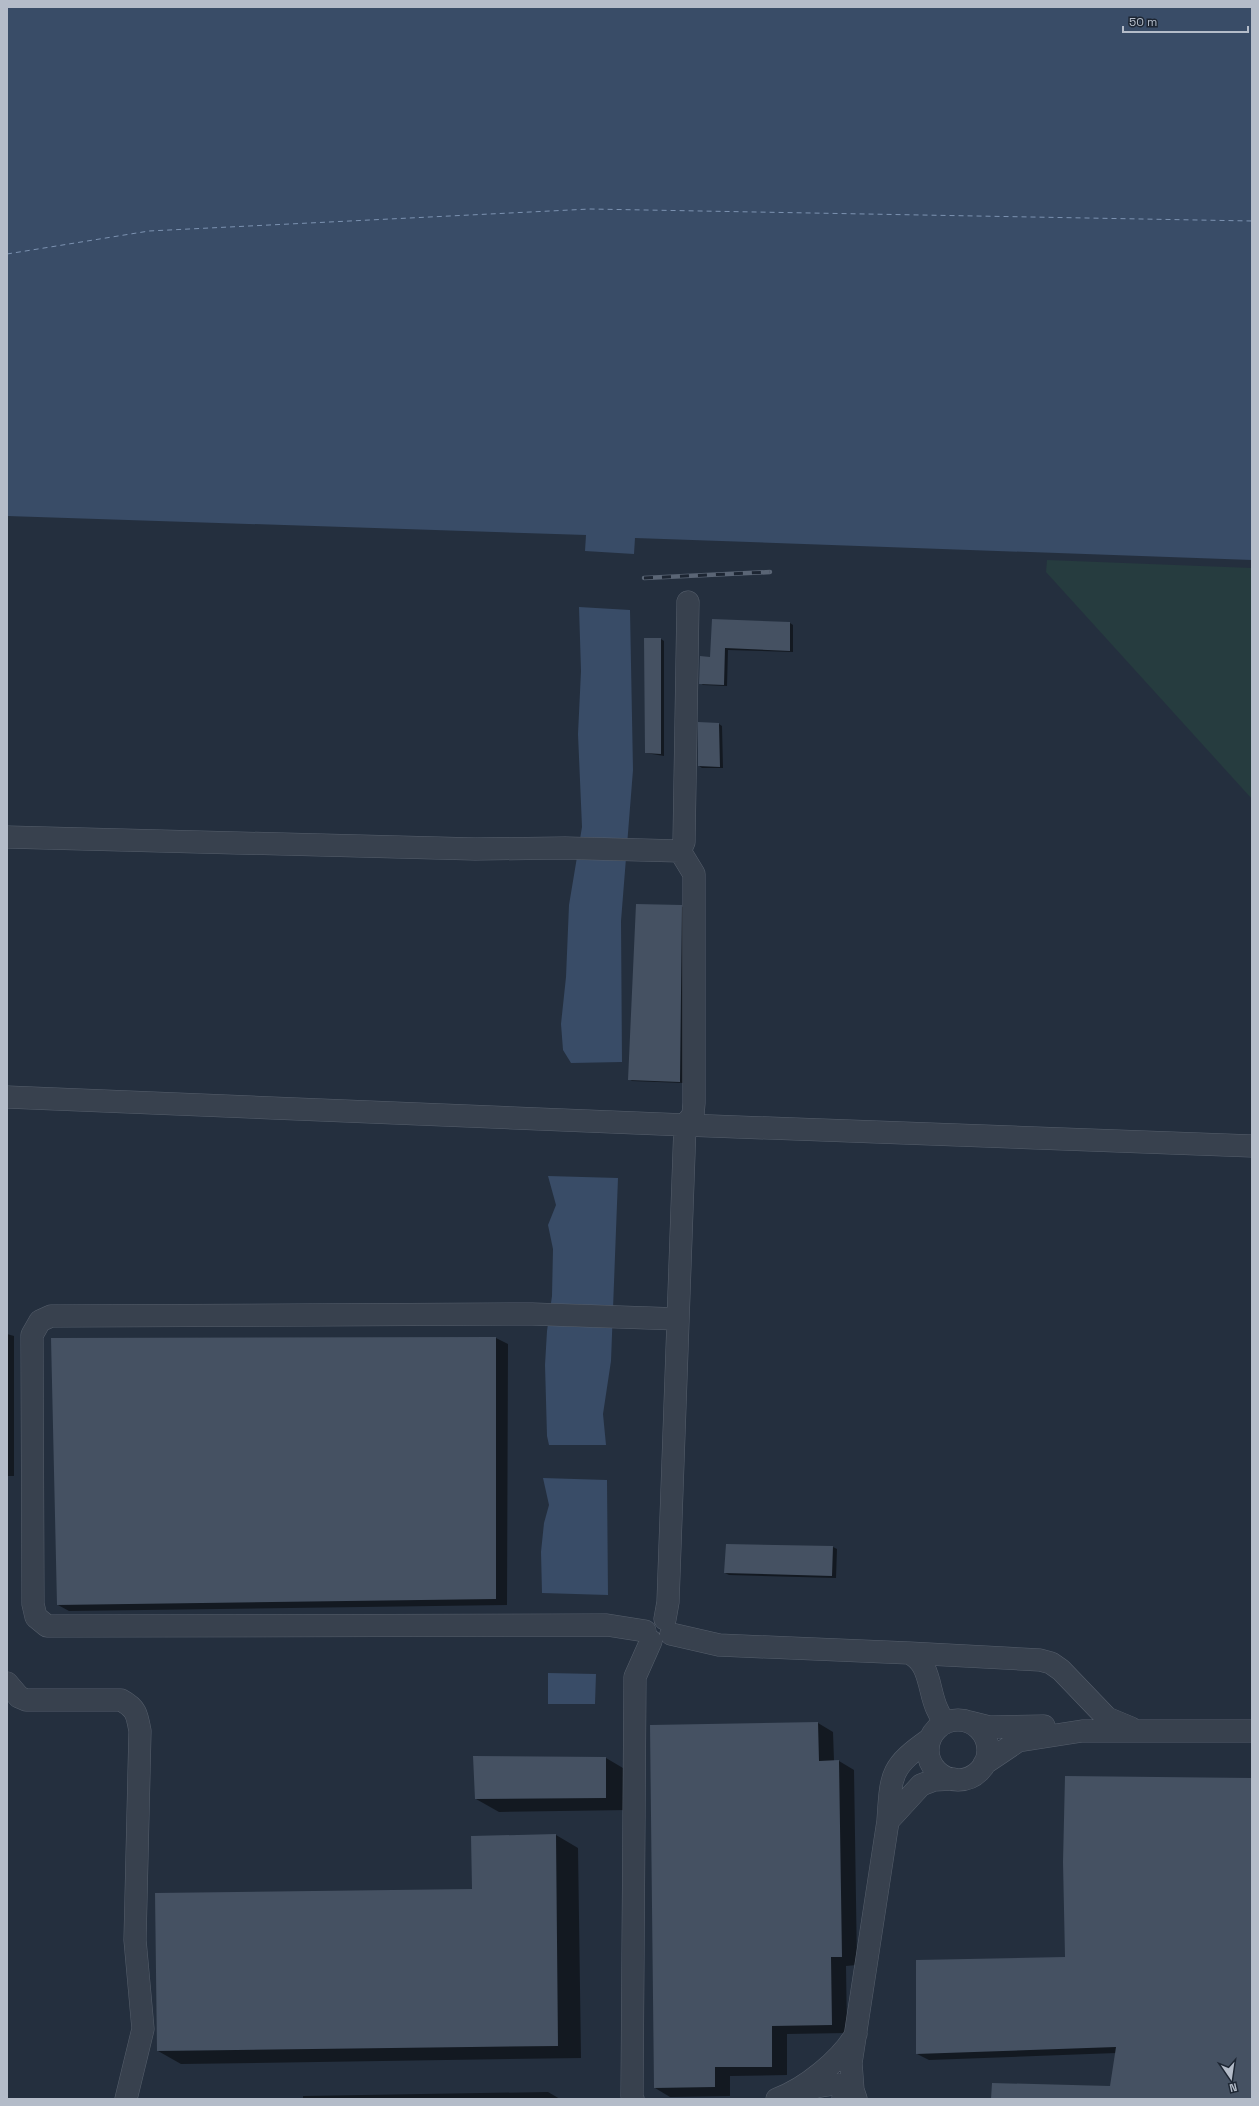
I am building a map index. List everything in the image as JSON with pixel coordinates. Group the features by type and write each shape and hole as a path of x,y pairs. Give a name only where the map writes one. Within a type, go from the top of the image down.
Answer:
{"street":[{"path":"680,851 684,842 688,602"},
{"path":"7,837 475,849 565,848 680,851"},
{"path":"633,2099 635,1677 658,1631 668,1602 685,1125 693,1115 694,1103 694,874 680,851"},
{"path":"9,1093 685,1125 1252,1146"},
{"path":"678,1319 532,1314 51,1316 40,1321 32,1335 33,1604 36,1618 40,1622 56,1627 607,1625 658,1631 719,1645 1040,1660 1051,1663 1060,1670 1107,1718 1120,1725 1152,1731"},
{"path":"909,1653 915,1656 924,1667 937,1709 945,1723"},
{"path":"7,1683 19,1697 26,1700 121,1700 131,1705 137,1716 140,1731 135,1940 143,2028 126,2099"},
{"path":"954,1779 945,1777 932,1765 928,1747 934,1732 945,1723 953,1720 989,1727 1036,1725 1082,1731 1252,1731"},
{"path":"969,1722 976,1726 986,1739 988,1747 984,1764"},
{"path":"888,1821 921,1785 934,1780 971,1776 984,1764 1018,1741 1082,1731"},
{"path":"851,2096 851,2063 857,2033 888,1821 890,1784 903,1758 930,1739"},
{"path":"782,2097 812,2080 848,2046 857,2033"},
{"path":"782,2097 828,2085 848,2087 851,2096"}],"green space":[{"path":"1047,560 1252,568 1252,799 1046,572"}],"water":[{"path":"7,7 1252,7 1252,560 635,538 634,554 585,551 586,535 7,516"},
{"path":"579,607 630,610 633,770 621,921 622,1062 571,1063 563,1050 561,1024 566,977 569,905 582,827 578,734 581,671"},
{"path":"548,1176 618,1178 611,1361 603,1414 606,1445 549,1445 547,1436 545,1365 547,1331 552,1296 553,1249 548,1225 556,1205"},
{"path":"543,1478 607,1480 608,1595 542,1593 541,1552 544,1523 549,1505"},
{"path":"548,1673 596,1674 595,1704 548,1704"}],"building":[{"path":"712,619 790,622 790,651 725,648 724,685 699,684 700,656 710,657"},
{"path":"644,638 661,638 661,754 645,753"},
{"path":"698,722 719,723 720,767 698,766"},
{"path":"636,904 682,905 680,1082 628,1080"},
{"path":"496,1337 496,1599 57,1605 51,1338"},
{"path":"726,1544 833,1546 832,1576 724,1573"},
{"path":"818,1722 819,1761 839,1760 842,1957 831,1957 832,2025 772,2026 772,2067 715,2067 715,2087 654,2088 650,1725"},
{"path":"473,1756 606,1757 606,1798 475,1799"},
{"path":"1065,1776 1252,1778 1252,2099 991,2099 992,2083 1110,2086 1116,2047 916,2054 916,1960 1065,1957 1063,1862"},
{"path":"556,1834 558,2046 157,2051 155,1893 472,1889 471,1836"}],"ferry route":[{"path":"7,254 149,231 590,209 1252,221"}],"railway":[{"path":"644,578 770,572"}]}
